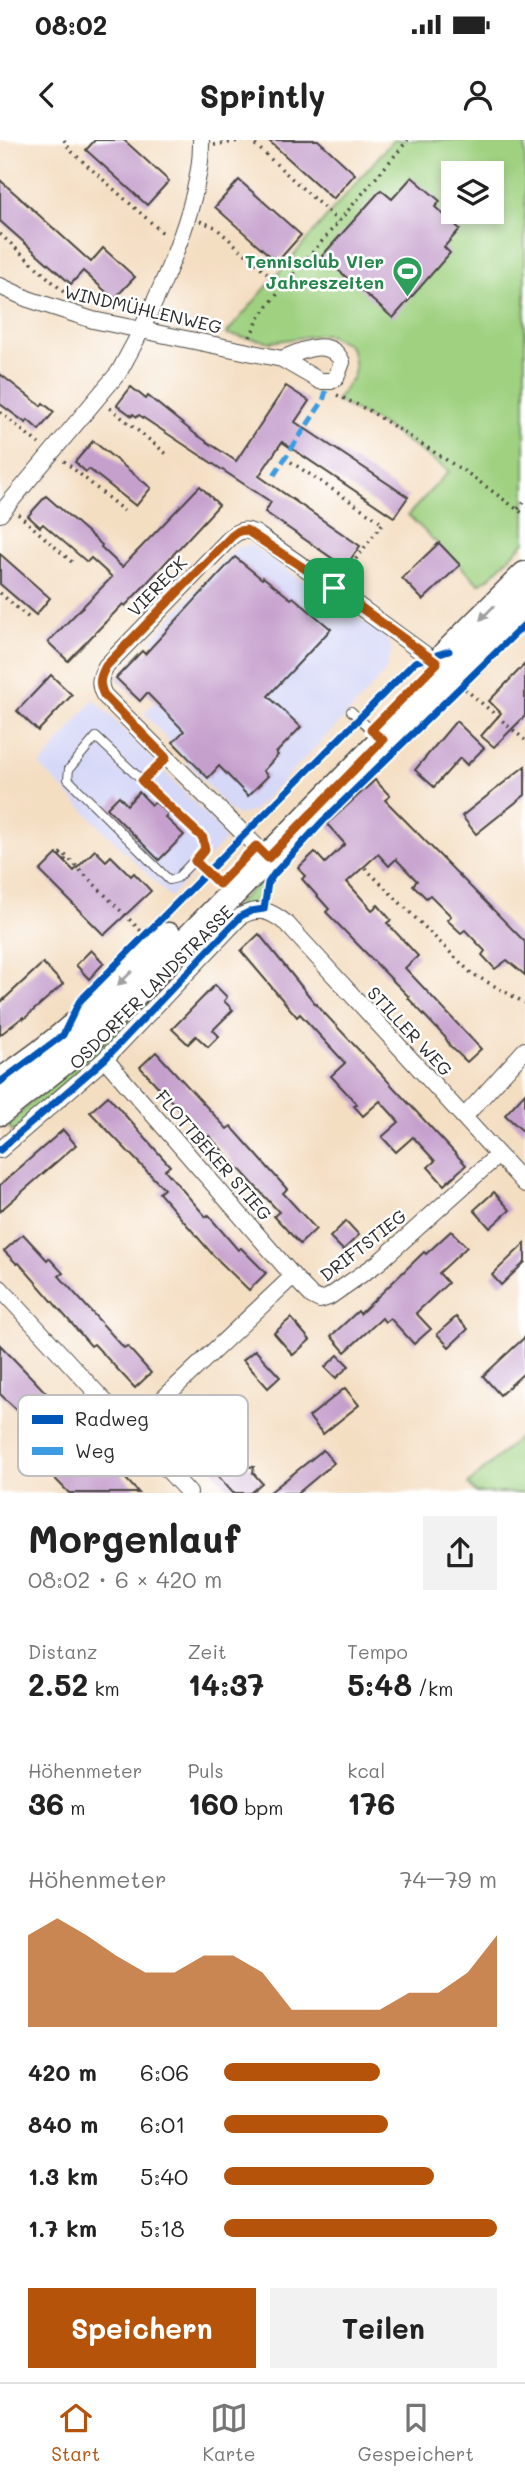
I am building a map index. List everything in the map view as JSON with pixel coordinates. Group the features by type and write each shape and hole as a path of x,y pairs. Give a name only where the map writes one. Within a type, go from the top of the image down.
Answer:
{"main road":[{"name":"OSDORFER LANDSTRASSE","path":"450,674 525,575"},
{"name":"OSDORFER LANDSTRASSE","path":"0,1112 83,1046 135,996 262,852 377,735 521,615"},
{"name":"OSDORFER LANDSTRASSE","path":"0,1082 63,1035 122,982 219,884 262,852"}],"street":[{"path":"7,512 119,372 141,331 187,216 197,181 202,143"},
{"name":"WINDMÜHLENWEG","path":"0,286 66,312 141,331 282,359"},
{"name":"VIERECK","path":"262,852 104,695 99,686 100,676 106,666 239,531 254,533 334,588 361,614 450,674"},
{"name":"OSDORFER LANDSTRASSE","path":"0,1150 105,1059 242,916 264,909"},
{"name":"STILLER WEG","path":"264,909 274,913 286,924 525,1184"},
{"path":"464,1117 525,1049"},
{"name":"FLOTTBEKER STIEG","path":"105,1059 293,1276"},
{"name":"DRIFTSTIEG","path":"167,1395 293,1276 312,1296 320,1300 330,1297 378,1262 497,1156"},
{"path":"0,1288 99,1395"},
{"path":"174,1476 189,1493"}],"lane":[{"path":"351,711 377,735"},
{"path":"96,737 142,781 203,838 205,849 177,878 169,880 68,779 69,769 96,737"},
{"path":"142,781 166,758"},
{"path":"195,861 219,884"}],"path":[{"path":"64,140 70,150 165,236"},
{"path":"202,143 248,140 338,221"},
{"path":"248,342 261,316 282,287 408,140"},
{"path":"187,216 215,227 282,287"},
{"path":"0,234 48,278 43,284"},
{"path":"79,305 94,290"},
{"path":"333,392 370,411 522,508 525,515"},
{"path":"363,400 370,411"},
{"path":"111,409 168,454"},
{"path":"0,412 45,448"},
{"path":"59,456 124,511"},
{"path":"285,458 383,523 334,588"},
{"path":"522,508 525,501"},
{"path":"7,512 73,564"},
{"path":"0,593 30,619"},
{"path":"450,674 525,740"},
{"path":"66,863 60,854 62,852 94,888 146,936"},
{"path":"365,868 471,973 525,1003"}],"shaded area":[{"path":"250,545 382,634 392,650 385,672 351,711 252,812 238,815 230,811 144,713 185,673 151,640 235,548"},
{"path":"94,699 219,828 225,840 170,897 40,766"}],"green space":[{"name":"Tennisclub Vier Jahreszeiten","path":"393,140 525,140 525,542 489,578 479,584 408,515 449,471 381,424 336,401 353,377 355,368 352,350 346,343 325,334 271,342 226,334"},
{"path":"271,871 262,887 261,902 242,909 116,1040 13,1132 8,1126 34,1099"},
{"path":"525,1432 525,1493 476,1493 468,1484"}],"building":[{"path":"95,140 124,140 169,181 147,205 86,150"},
{"path":"268,140 318,140 355,174 333,199"},
{"path":"412,177 440,201 435,207 441,212 441,224 454,224 460,229 444,247 450,253 393,318 322,256 381,190 392,199"},
{"path":"0,180 91,262 103,248 135,277 114,299 83,271 71,284 0,221"},
{"path":"239,180 301,235 277,262 215,207"},
{"path":"0,374 41,406 43,403 54,412 39,430 28,420 26,423 0,404"},
{"path":"286,386 309,401 295,422 408,497 394,517 282,442 259,476 360,546 345,567 265,512 271,502 139,415 132,416 117,405 131,387 146,399 148,396 194,433 236,461"},
{"path":"93,441 151,488 136,506 89,469 86,472 75,462"},
{"path":"200,486 219,505 125,606 123,604 68,661 48,642 112,577 91,558 87,562 43,524 40,527 28,516 46,496 102,545 122,567"},
{"path":"439,543 460,565 423,600 402,578"},
{"path":"0,554 50,598 36,615 0,584"},
{"path":"235,557 291,599 293,597 331,629 268,696 301,727 276,753 278,755 263,771 268,776 248,796 219,766 208,778 173,742 184,731 147,693 140,701 116,678 142,651 145,654"},
{"path":"525,664 525,716 494,747 481,736 501,713 489,701"},
{"path":"51,675 72,695 38,731 17,711"},
{"path":"456,721 484,748 467,765 460,758 434,787 415,770"},
{"path":"525,766 525,795 476,834 462,816"},
{"path":"375,780 390,796 385,800 525,942 525,975 507,960 495,969 482,955 485,951 465,930 461,933 447,920 451,916 430,895 426,898 413,885 417,881 396,859 389,866 378,854 347,882 372,910 378,905 391,920 387,923 418,956 405,968 481,1049 467,1062 409,997 326,912 329,909 302,879 305,876 298,868 315,852 325,863 345,844 327,824"},
{"path":"139,792 152,805 155,802 168,814 165,817 184,835 159,860 107,808 119,796 127,805"},
{"path":"95,850 106,861 111,856 131,876 134,873 151,891 104,935 40,871 57,854 74,871"},
{"path":"259,934 314,1002 466,1165 444,1185 428,1167 435,1161 413,1137 396,1152 382,1137 399,1122 380,1101 363,1116 354,1106 357,1104 331,1076 345,1063 300,1014 297,1017 241,951"},
{"path":"91,950 104,963 89,979 76,965"},
{"path":"43,963 63,984 24,1019 23,1017 0,1035 0,1003"},
{"path":"215,985 227,997 224,1001 233,1010 213,1030 219,1036 208,1047 196,1036 188,1044 172,1029"},
{"path":"156,1052 227,1129 231,1126 287,1189 283,1193 316,1229 300,1244 274,1216 279,1212 209,1136 206,1139 140,1067"},
{"path":"525,1093 525,1133 505,1115"},
{"path":"108,1096 170,1166 165,1170 206,1217 208,1215 238,1250 241,1248 266,1273 249,1290 214,1256 159,1193 164,1189 90,1112"},
{"path":"63,1130 76,1145 0,1211 0,1185"},
{"path":"494,1192 510,1210 490,1228 474,1210"},
{"path":"346,1221 359,1235 343,1250 330,1237"},
{"path":"451,1231 467,1247 439,1273 448,1283 416,1313 431,1329 414,1344 390,1318 385,1322 382,1318 345,1352 331,1336 358,1311 360,1314 424,1252 426,1254"},
{"path":"23,1234 63,1273 59,1276 124,1348 127,1346 151,1373 135,1388 94,1344 91,1346 19,1263 4,1251"},
{"path":"525,1243 525,1262 501,1285 492,1275"},
{"path":"456,1317 468,1329 449,1347 437,1334"},
{"path":"291,1318 310,1340 293,1355 274,1333"},
{"path":"525,1337 525,1372 500,1395 483,1376"},
{"path":"0,1345 48,1395 18,1395 18,1411 0,1394"},
{"path":"255,1350 280,1377 268,1388 243,1360"},
{"path":"338,1355 349,1366 336,1378 325,1367"},
{"path":"345,1388 359,1405 323,1434 309,1417"},
{"path":"323,1450 334,1463 298,1493 269,1493"},
{"path":"248,1467 254,1467 253,1473 262,1483 250,1493 233,1493 218,1476 248,1476"},
{"path":"52,1476 123,1476 139,1493 69,1493"}],"marked path":[{"path":"274,475 323,401 326,391"}],"cycle path":[{"path":"0,1150 105,1059 241,916 264,909 268,883 274,874 323,821 525,624"},
{"path":"0,1082 63,1035 79,1002 415,662 449,651"}],"place":[{"name":"Tennisclub Vier Jahreszeiten","path":"407,298"}],"route":[{"path":"239,531 254,533 334,588 437,663 371,730 383,740 268,858 256,846 219,884 195,861 205,849 203,838 142,781 166,758 104,695 99,686 100,676 106,666 239,531"}]}
